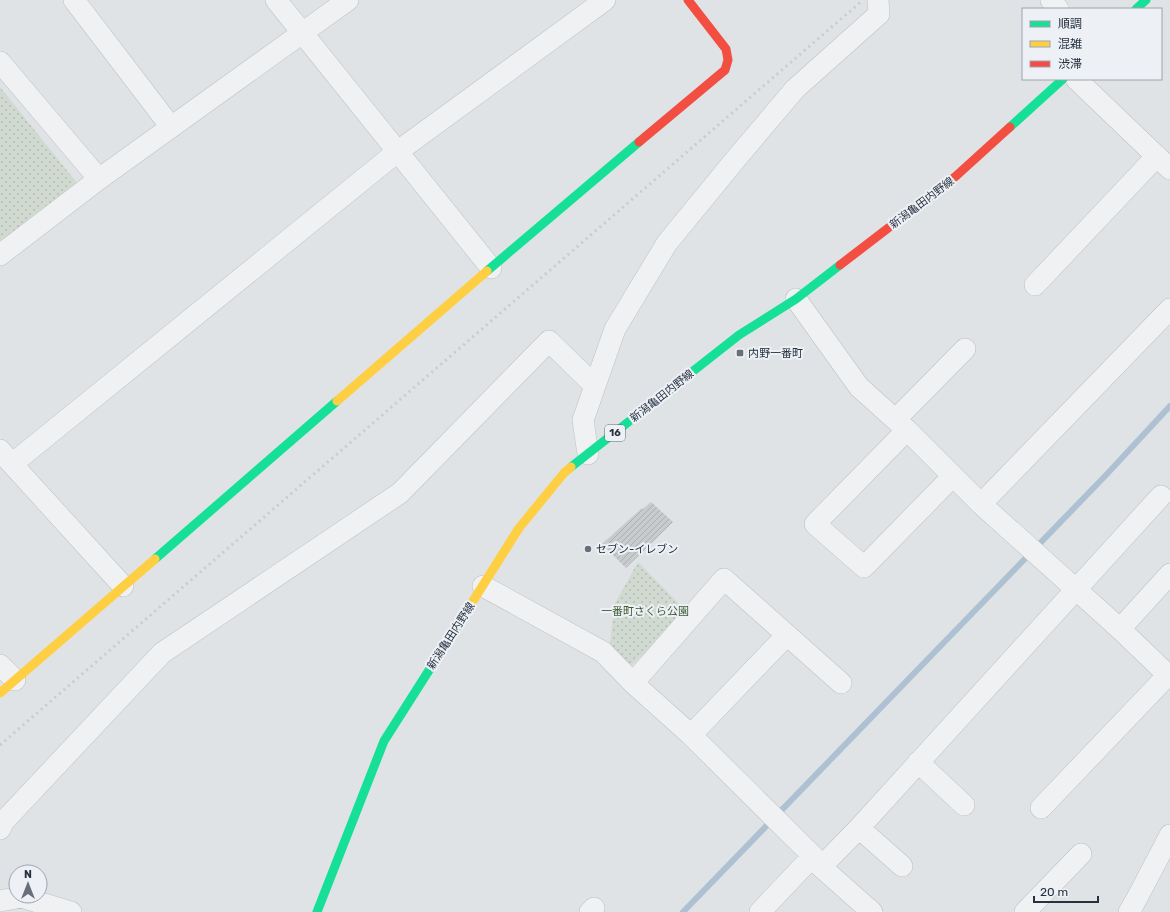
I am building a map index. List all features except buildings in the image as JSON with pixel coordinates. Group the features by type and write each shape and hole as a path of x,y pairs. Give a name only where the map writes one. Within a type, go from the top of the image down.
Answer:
{"main road":[{"path":"1137,8 1146,0"},
{"path":"8,686 490,268 725,70 728,60 726,49 695,2"},
{"name":"新潟亀田内野線","path":"316,912 384,741 519,528 564,473 739,335 796,298 956,176 1062,80"}],"street":[{"path":"74,0 171,127"},
{"path":"276,0 490,268"},
{"path":"0,255 99,179 348,0"},
{"path":"123,586 6,457 397,152 605,0"},
{"path":"588,454 583,420 615,329 667,244 735,160 796,89 879,14 878,0"},
{"path":"1051,0 1057,8"},
{"path":"0,62 99,179"},
{"path":"1035,285 1164,162 1077,80"},
{"path":"796,298 859,387 902,424 980,504 1120,629 1169,676 1041,808"},
{"path":"980,504 1170,309"},
{"path":"0,829 4,821 162,654 400,493 549,341 595,386"},
{"path":"953,476 864,567 815,524 965,349"},
{"path":"760,912 817,861 859,828 1161,496"},
{"path":"1120,629 1170,574"},
{"path":"633,683 724,579 841,683"},
{"path":"483,586 603,652 633,683 691,735 817,861 872,912"},
{"path":"691,735 787,635"},
{"path":"0,664 8,686"},
{"path":"918,762 964,805"},
{"path":"859,828 902,866"},
{"path":"1128,912 1136,900 1170,835"},
{"path":"1025,912 1081,854"},
{"path":"0,901 21,897 71,912"}],"green space":[{"path":"0,87 77,183 0,242"},
{"name":"一番町さくら公園","path":"638,562 687,612 632,665 610,646 614,605"}],"waterway":[{"path":"683,912 1107,474 1170,406"}],"railway":[{"path":"0,745 863,0"}],"traffic: fast":[{"path":"1137,8 1146,0"},
{"path":"1010,127 1062,80"},
{"path":"487,271 639,142"},
{"path":"571,467 739,335 796,299 840,265"},
{"path":"155,559 337,401"},
{"path":"317,912 384,741 468,609"}],"traffic: slow":[{"path":"337,401 487,271"},
{"path":"468,609 519,528 564,473 571,467"},
{"path":"0,693 155,559"}],"traffic: jam":[{"path":"639,142 725,70 728,60 726,49 688,0"},
{"path":"840,265 956,176 1010,127"}],"place":[{"name":"内野一番町","path":"740,353"},
{"name":"セブン-イレブン","path":"588,549"}]}
